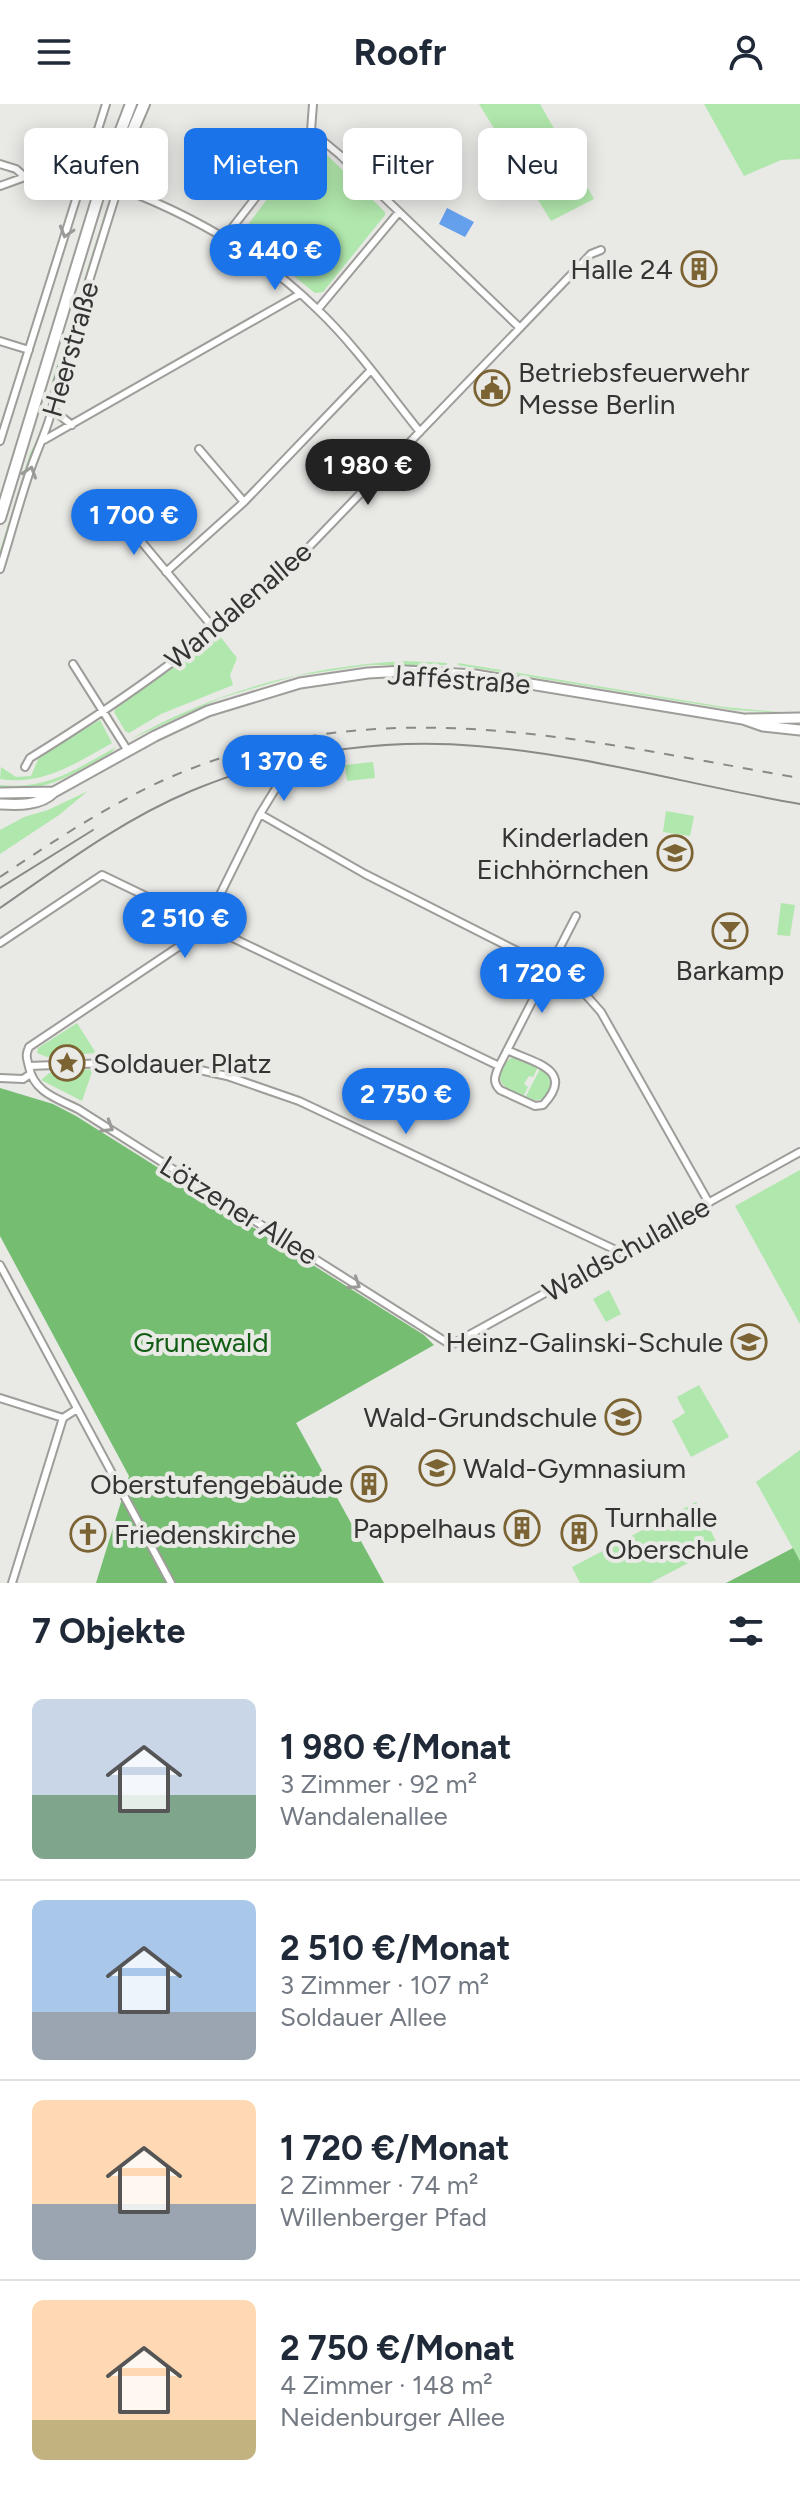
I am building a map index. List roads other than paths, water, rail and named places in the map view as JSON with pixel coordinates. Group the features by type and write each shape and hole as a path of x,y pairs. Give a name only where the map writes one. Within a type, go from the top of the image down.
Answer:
{"main road":[{"name":"Heerstraße","path":"122,128 131,104"},
{"name":"Heerstraße","path":"135,127 144,104"},
{"name":"Heerstraße","path":"0,518 98,200"},
{"name":"Jafféstraße","path":"0,804 47,799 54,792 128,751 197,716 265,692 321,679 388,672 485,676 800,730"},
{"name":"Jafféstraße","path":"743,719 800,718"},
{"name":"Jafféstraße","path":"0,793 54,792"}],"street":[{"name":"Heerstraße","path":"98,128 106,104"},
{"path":"311,128 313,104"},
{"path":"327,146 520,328"},
{"path":"0,164 16,169 24,176"},
{"path":"0,186 24,177"},
{"name":"Heerstraße","path":"0,441 75,200"},
{"name":"Heerstraße","path":"0,569 32,465 44,440 56,387 114,200"},
{"path":"151,200 181,212 225,237 266,265 318,309 420,432"},
{"path":"225,237 254,200"},
{"path":"318,309 399,212"},
{"name":"Wandalenallee","path":"25,767 30,758 104,712 216,631 306,550 591,254 601,250"},
{"path":"44,440 300,294"},
{"path":"0,341 29,350"},
{"path":"166,572 244,502 370,371"},
{"path":"53,410 72,425"},
{"path":"199,449 211,467 244,502"},
{"path":"134,527 135,534 216,631"},
{"path":"73,664 128,751"},
{"path":"0,1078 23,1079 29,1070 27,1050 37,1040 202,931 278,780"},
{"path":"260,814 365,874 549,967 578,986 601,1012 709,1203"},
{"path":"0,943 102,875 499,1066"},
{"path":"507,1050 550,1070 556,1076 556,1084 543,1105 535,1106 500,1090 495,1085 494,1077 507,1050 549,967 576,916"},
{"path":"29,1070 135,1062 182,1066 227,1076 299,1101 620,1252"},
{"name":"Lötzener Allee","path":"29,1070 37,1088 78,1109 451,1345"},
{"name":"Waldschulallee","path":"451,1345 800,1152"},
{"path":"0,1265 171,1583"},
{"path":"0,1398 63,1418"},
{"path":"12,1583 63,1418 77,1409"}],"water":[{"path":"447,208 474,222 465,237 439,224"}],"tram line":[{"path":"0,908 93,844 141,815 191,791 260,767 331,751 404,744 517,750 598,763 800,804"},
{"path":"0,888 93,830"}],"railway":[{"path":"0,877 74,829 151,786 232,755 312,736 392,728 473,729 635,749 800,778"}],"place":[{"name":"Halle 24","path":"699,269"},
{"name":"Betriebsfeuerwehr Messe Berlin","path":"492,388"},
{"name":"Kinderladen Eichhörnchen","path":"675,853"},
{"name":"Barkamp","path":"730,931"},
{"name":"Soldauer Platz","path":"67,1063"},
{"name":"Heinz-Galinski-Schule","path":"749,1342"},
{"name":"Wald-Grundschule","path":"623,1417"},
{"name":"Wald-Gymnasium","path":"437,1468"},
{"name":"Oberstufengebäude","path":"369,1484"},
{"name":"Pappelhaus","path":"522,1528"},
{"name":"Turnhalle Oberschule","path":"579,1533"},
{"name":"Friedenskirche","path":"88,1534"}],"park label":[{"name":"Grunewald","path":"201,1342"}]}
